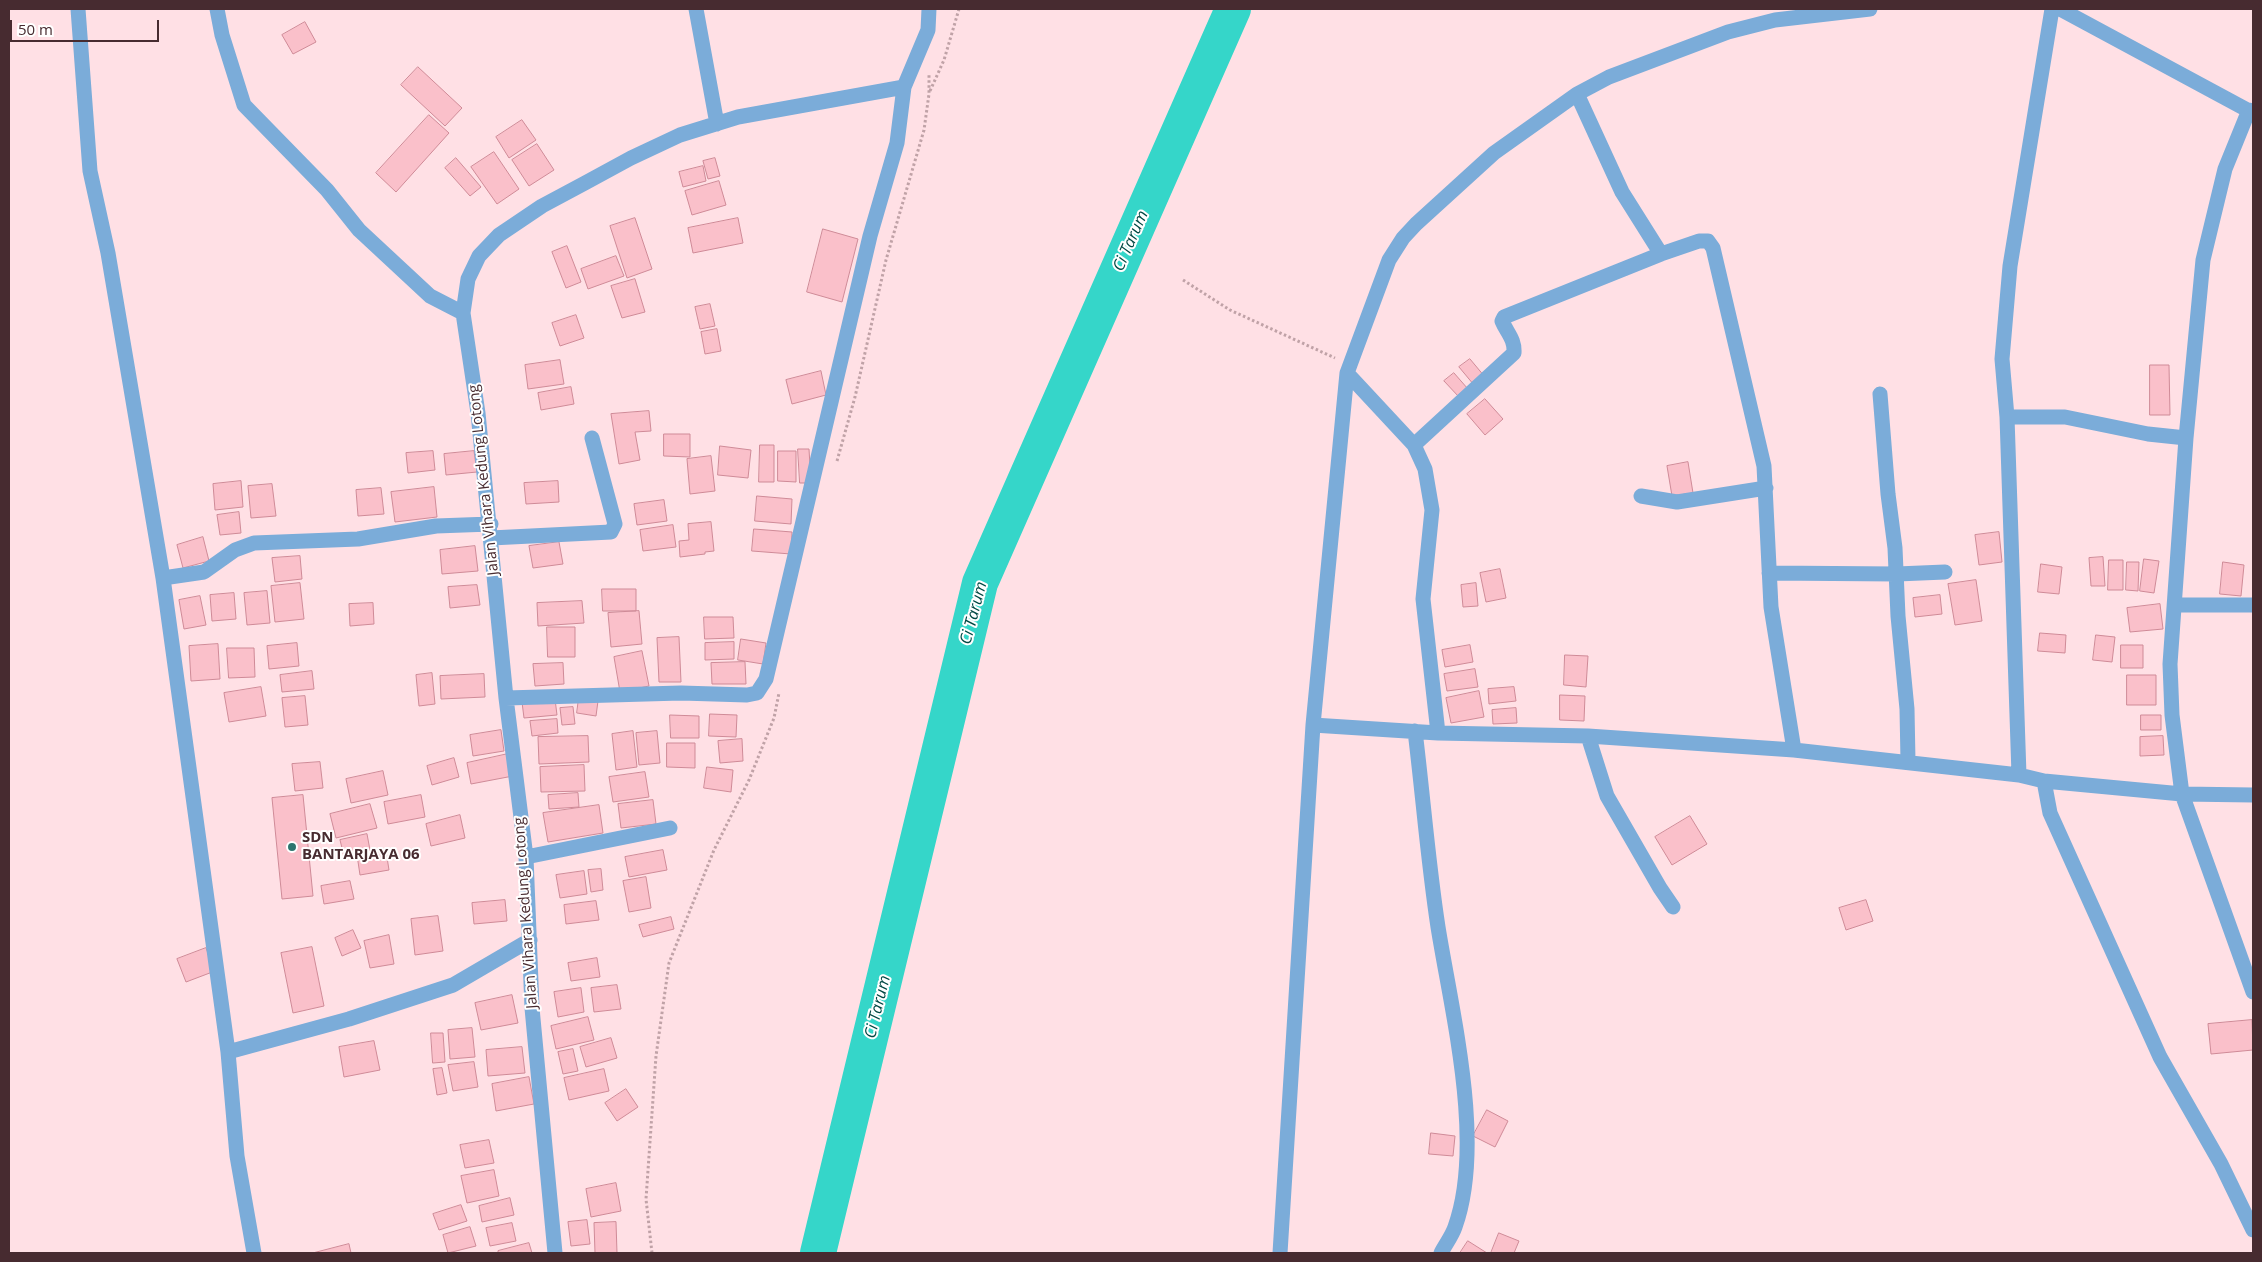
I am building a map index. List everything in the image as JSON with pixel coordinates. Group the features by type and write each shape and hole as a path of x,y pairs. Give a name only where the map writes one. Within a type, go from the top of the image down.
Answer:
{"street":[{"path":"78,9 90,171 108,253 163,578 228,1052 237,1156 254,1253"},
{"path":"216,9 244,105 327,190 359,230 430,296 463,313"},
{"path":"696,9 717,124"},
{"path":"506,698 681,693 747,695 757,693 766,679 870,236 897,144 904,87 928,30 929,9"},
{"path":"1280,1253 1313,725 1349,369 1389,260 1403,238 1494,153 1577,94 1609,77 1728,32 1776,20 1870,9"},
{"path":"2019,775 2007,418 2002,359 2010,266 2052,9"},
{"path":"2060,9 2251,111 2225,169 2203,260 2186,438 2170,664 2172,714 2182,794 2253,992"},
{"name":"Jalan Vihara Kedung Lotong","path":"555,1253 532,1008 526,857 506,698 478,413 463,313 468,279 479,256 499,235 542,206 631,158 680,136 738,117 904,87"},
{"path":"1577,94 1622,192 1661,254"},
{"path":"1414,445 1514,353 1515,341 1505,329 1502,321 1504,317 1661,254 1699,240 1708,241 1714,248 1764,466 1771,607 1794,750"},
{"path":"1349,369 1414,445 1425,469 1432,510 1423,599 1438,733"},
{"path":"1880,394 1907,709 1908,762"},
{"path":"2007,418 2065,417 2148,434 2186,438"},
{"path":"163,578 204,572 235,550 254,543 358,539 436,526 491,531 611,532 615,524 592,438"},
{"path":"1641,496 1677,502 1766,488"},
{"path":"1769,573 1896,574 1945,572"},
{"path":"2175,605 2253,605"},
{"path":"1313,725 1438,733 1588,736 1794,750 2019,775 2044,781 2182,794 2253,795"},
{"path":"1415,731 1438,926 1458,1044 1467,1124 1466,1183 1455,1228 1440,1253"},
{"path":"1588,736 1607,796 1673,907"},
{"path":"2044,781 2050,813 2160,1057 2221,1164 2253,1230"},
{"path":"526,857 670,828"},
{"path":"228,1052 350,1019 453,985 530,940"}],"path":[{"path":"929,94 944,60 959,9"},
{"path":"1183,280 1230,310 1349,369"}],"building":[{"path":"305,22 316,42 293,54 282,35"},
{"path":"418,67 462,108 445,126 401,85"},
{"path":"429,115 449,133 396,192 376,173"},
{"path":"522,120 536,140 509,158 496,137"},
{"path":"537,144 554,170 529,186 512,160"},
{"path":"494,152 519,189 497,204 471,167"},
{"path":"456,158 481,187 470,196 445,168"},
{"path":"715,158 720,176 708,179 703,161"},
{"path":"703,166 706,181 683,187 679,172"},
{"path":"719,181 726,205 692,215 685,191"},
{"path":"635,218 652,269 627,278 610,226"},
{"path":"738,218 743,243 693,253 688,228"},
{"path":"823,229 858,239 842,302 807,292"},
{"path":"567,246 581,282 566,288 552,252"},
{"path":"616,256 624,276 588,289 581,269"},
{"path":"635,279 645,312 622,318 611,286"},
{"path":"710,304 715,326 700,329 695,307"},
{"path":"576,315 584,338 560,346 552,323"},
{"path":"717,329 721,351 705,354 701,332"},
{"path":"1470,359 1485,377 1474,385 1459,367"},
{"path":"560,360 564,384 528,389 525,365"},
{"path":"2150,365 2169,365 2170,415 2150,415"},
{"path":"821,371 826,395 792,404 786,380"},
{"path":"1454,373 1468,389 1459,397 1444,381"},
{"path":"571,387 574,404 541,410 538,393"},
{"path":"1485,399 1503,419 1485,435 1467,414"},
{"path":"649,411 651,431 635,432 640,460 619,464 611,414"},
{"path":"664,434 690,434 690,457 664,456"},
{"path":"760,445 774,445 774,482 759,482"},
{"path":"720,446 751,450 748,478 718,475"},
{"path":"798,449 809,449 811,483 800,483"},
{"path":"433,451 435,470 408,473 406,453"},
{"path":"474,451 477,472 446,475 444,454"},
{"path":"778,451 796,451 796,482 778,481"},
{"path":"711,456 715,491 690,494 687,459"},
{"path":"1688,462 1693,493 1672,496 1667,466"},
{"path":"241,481 243,507 215,510 213,484"},
{"path":"558,481 559,502 526,504 524,483"},
{"path":"272,484 276,516 251,518 248,486"},
{"path":"434,487 437,517 395,522 391,492"},
{"path":"381,488 384,514 358,516 356,490"},
{"path":"757,496 792,499 791,524 755,521"},
{"path":"664,500 667,521 637,525 634,504"},
{"path":"239,512 241,533 220,535 217,515"},
{"path":"711,522 714,551 680,557 679,541 689,540 688,524"},
{"path":"673,525 676,547 643,551 640,530"},
{"path":"754,529 792,532 791,554 752,551"},
{"path":"1999,532 2002,562 1979,565 1975,535"},
{"path":"203,537 209,561 183,568 177,545"},
{"path":"559,542 563,564 533,568 529,546"},
{"path":"475,546 478,571 442,574 440,550"},
{"path":"300,556 302,579 275,582 272,558"},
{"path":"2103,557 2105,586 2091,586 2089,558"},
{"path":"2144,559 2159,561 2154,593 2140,591"},
{"path":"2109,560 2123,560 2123,590 2108,590"},
{"path":"2127,562 2139,562 2138,591 2126,590"},
{"path":"2223,562 2244,565 2241,596 2220,594"},
{"path":"2041,564 2062,567 2059,594 2038,592"},
{"path":"1500,569 1506,598 1486,602 1480,573"},
{"path":"1976,580 1982,621 1955,625 1948,584"},
{"path":"300,583 304,619 275,622 271,586"},
{"path":"1476,583 1478,606 1463,607 1461,585"},
{"path":"477,585 480,605 450,608 448,587"},
{"path":"602,589 636,589 636,611 603,611"},
{"path":"267,591 270,623 247,625 244,593"},
{"path":"234,593 236,619 212,621 210,595"},
{"path":"1940,595 1942,614 1915,617 1913,598"},
{"path":"200,596 206,625 184,629 179,600"},
{"path":"582,601 584,623 538,626 537,603"},
{"path":"373,603 374,624 350,626 349,604"},
{"path":"2160,604 2163,629 2130,632 2127,608"},
{"path":"639,611 642,644 611,647 608,613"},
{"path":"704,617 733,617 734,638 705,639"},
{"path":"547,627 575,627 575,657 548,657"},
{"path":"2040,633 2066,635 2065,653 2038,651"},
{"path":"2096,635 2115,637 2112,662 2093,660"},
{"path":"679,637 681,682 659,682 657,638"},
{"path":"741,639 766,643 763,664 738,660"},
{"path":"734,642 734,659 705,660 705,643"},
{"path":"297,643 299,666 269,669 267,646"},
{"path":"218,644 220,679 191,681 189,646"},
{"path":"1470,645 1473,662 1445,667 1442,650"},
{"path":"2121,645 2143,645 2143,668 2121,668"},
{"path":"227,648 254,648 255,677 229,678"},
{"path":"642,651 649,686 620,692 614,657"},
{"path":"1565,655 1588,656 1586,687 1564,685"},
{"path":"745,662 746,684 712,684 711,663"},
{"path":"563,663 564,684 535,686 533,664"},
{"path":"1475,669 1478,687 1447,691 1444,674"},
{"path":"312,671 314,689 282,692 280,675"},
{"path":"432,673 435,704 419,706 416,675"},
{"path":"484,674 485,697 441,699 440,676"},
{"path":"2127,675 2156,675 2156,705 2127,705"},
{"path":"261,687 266,716 229,722 224,693"},
{"path":"1514,687 1516,701 1489,704 1488,689"},
{"path":"1479,691 1484,717 1451,723 1446,698"},
{"path":"1560,695 1585,696 1584,721 1560,720"},
{"path":"305,696 308,725 285,727 282,698"},
{"path":"579,698 598,701 596,716 577,713"},
{"path":"555,699 557,715 524,718 522,702"},
{"path":"573,707 575,724 562,725 560,708"},
{"path":"1516,708 1517,723 1493,724 1492,710"},
{"path":"710,714 737,715 736,737 709,736"},
{"path":"670,715 699,716 699,738 671,738"},
{"path":"2141,715 2161,715 2161,730 2141,730"},
{"path":"557,719 558,733 532,736 530,721"},
{"path":"501,730 504,751 473,756 470,735"},
{"path":"633,731 637,767 616,770 612,734"},
{"path":"657,731 660,763 639,765 636,733"},
{"path":"588,736 589,762 539,764 538,737"},
{"path":"2163,736 2164,755 2140,756 2140,737"},
{"path":"742,739 743,761 720,763 718,741"},
{"path":"667,743 695,743 695,768 667,767"},
{"path":"508,754 513,776 471,784 467,763"},
{"path":"454,758 459,777 432,785 427,766"},
{"path":"320,762 323,788 295,791 292,764"},
{"path":"584,765 585,791 541,792 540,767"},
{"path":"707,767 733,770 731,792 704,788"},
{"path":"383,771 388,795 351,803 346,779"},
{"path":"645,772 649,797 613,802 609,777"},
{"path":"578,793 579,807 549,809 548,795"},
{"name":"SDN BANTARJAYA 06","path":"303,795 313,896 282,899 272,798"},
{"path":"421,795 425,817 388,824 384,802"},
{"path":"653,800 656,824 621,828 618,804"},
{"path":"370,804 377,828 336,838 330,814"},
{"path":"599,805 603,833 548,842 543,813"},
{"path":"460,815 465,838 431,846 426,824"},
{"path":"1690,816 1707,844 1672,865 1655,837"},
{"path":"367,834 370,850 344,856 340,840"},
{"path":"663,850 667,870 629,877 625,857"},
{"path":"386,851 389,870 360,875 357,855"},
{"path":"601,869 603,890 591,892 588,870"},
{"path":"584,871 587,894 560,898 556,875"},
{"path":"646,877 651,908 629,912 623,881"},
{"path":"350,881 354,899 324,904 321,886"},
{"path":"505,900 507,921 474,924 472,903"},
{"path":"1866,900 1873,921 1846,930 1839,908"},
{"path":"596,901 599,920 566,924 564,905"},
{"path":"438,916 443,951 415,955 411,919"},
{"path":"671,917 674,929 643,937 639,925"},
{"path":"353,930 361,948 342,956 335,938"},
{"path":"389,935 394,964 370,968 364,941"},
{"path":"312,947 324,1006 293,1013 281,953"},
{"path":"206,948 215,971 186,982 177,959"},
{"path":"597,958 600,977 571,981 568,963"},
{"path":"617,985 621,1009 594,1012 591,988"},
{"path":"581,988 584,1012 558,1017 554,992"},
{"path":"512,995 518,1023 481,1030 475,1003"},
{"path":"588,1017 594,1040 556,1049 551,1026"},
{"path":"2252,1020 2253,1050 2211,1054 2208,1024"},
{"path":"472,1028 475,1057 450,1059 448,1030"},
{"path":"431,1033 443,1033 445,1062 433,1063"},
{"path":"611,1038 617,1058 586,1067 580,1047"},
{"path":"374,1041 380,1070 344,1077 339,1047"},
{"path":"522,1047 525,1073 488,1076 486,1050"},
{"path":"573,1049 578,1071 563,1074 558,1052"},
{"path":"474,1062 478,1087 453,1091 448,1065"},
{"path":"442,1068 447,1093 437,1095 433,1069"},
{"path":"604,1069 609,1091 569,1100 564,1078"},
{"path":"529,1077 534,1104 496,1111 492,1084"},
{"path":"626,1089 638,1107 617,1121 605,1103"},
{"path":"1487,1110 1508,1121 1495,1147 1473,1136"},
{"path":"1431,1133 1455,1136 1453,1156 1429,1154"},
{"path":"489,1140 494,1163 465,1168 460,1145"},
{"path":"494,1170 499,1196 467,1203 461,1176"},
{"path":"616,1183 621,1211 591,1217 586,1189"},
{"path":"510,1198 514,1215 482,1222 479,1206"},
{"path":"461,1205 467,1221 439,1230 433,1214"},
{"path":"587,1220 590,1244 571,1246 568,1222"},
{"path":"616,1222 617,1253 595,1253 594,1223"},
{"path":"512,1223 516,1241 490,1246 486,1228"},
{"path":"470,1227 476,1246 448,1253 443,1235"},
{"path":"1499,1233 1519,1241 1514,1253 1491,1253"},
{"path":"1468,1241 1487,1253 1460,1253"},
{"path":"529,1243 532,1253 498,1253 498,1251"},
{"path":"349,1244 351,1253 313,1253"}],"waterway":[{"name":"Ci Tarum","path":"818,1253 980,583 1233,9"}],"place":[{"name":"SDN BANTARJAYA 06","path":"292,847"}]}
